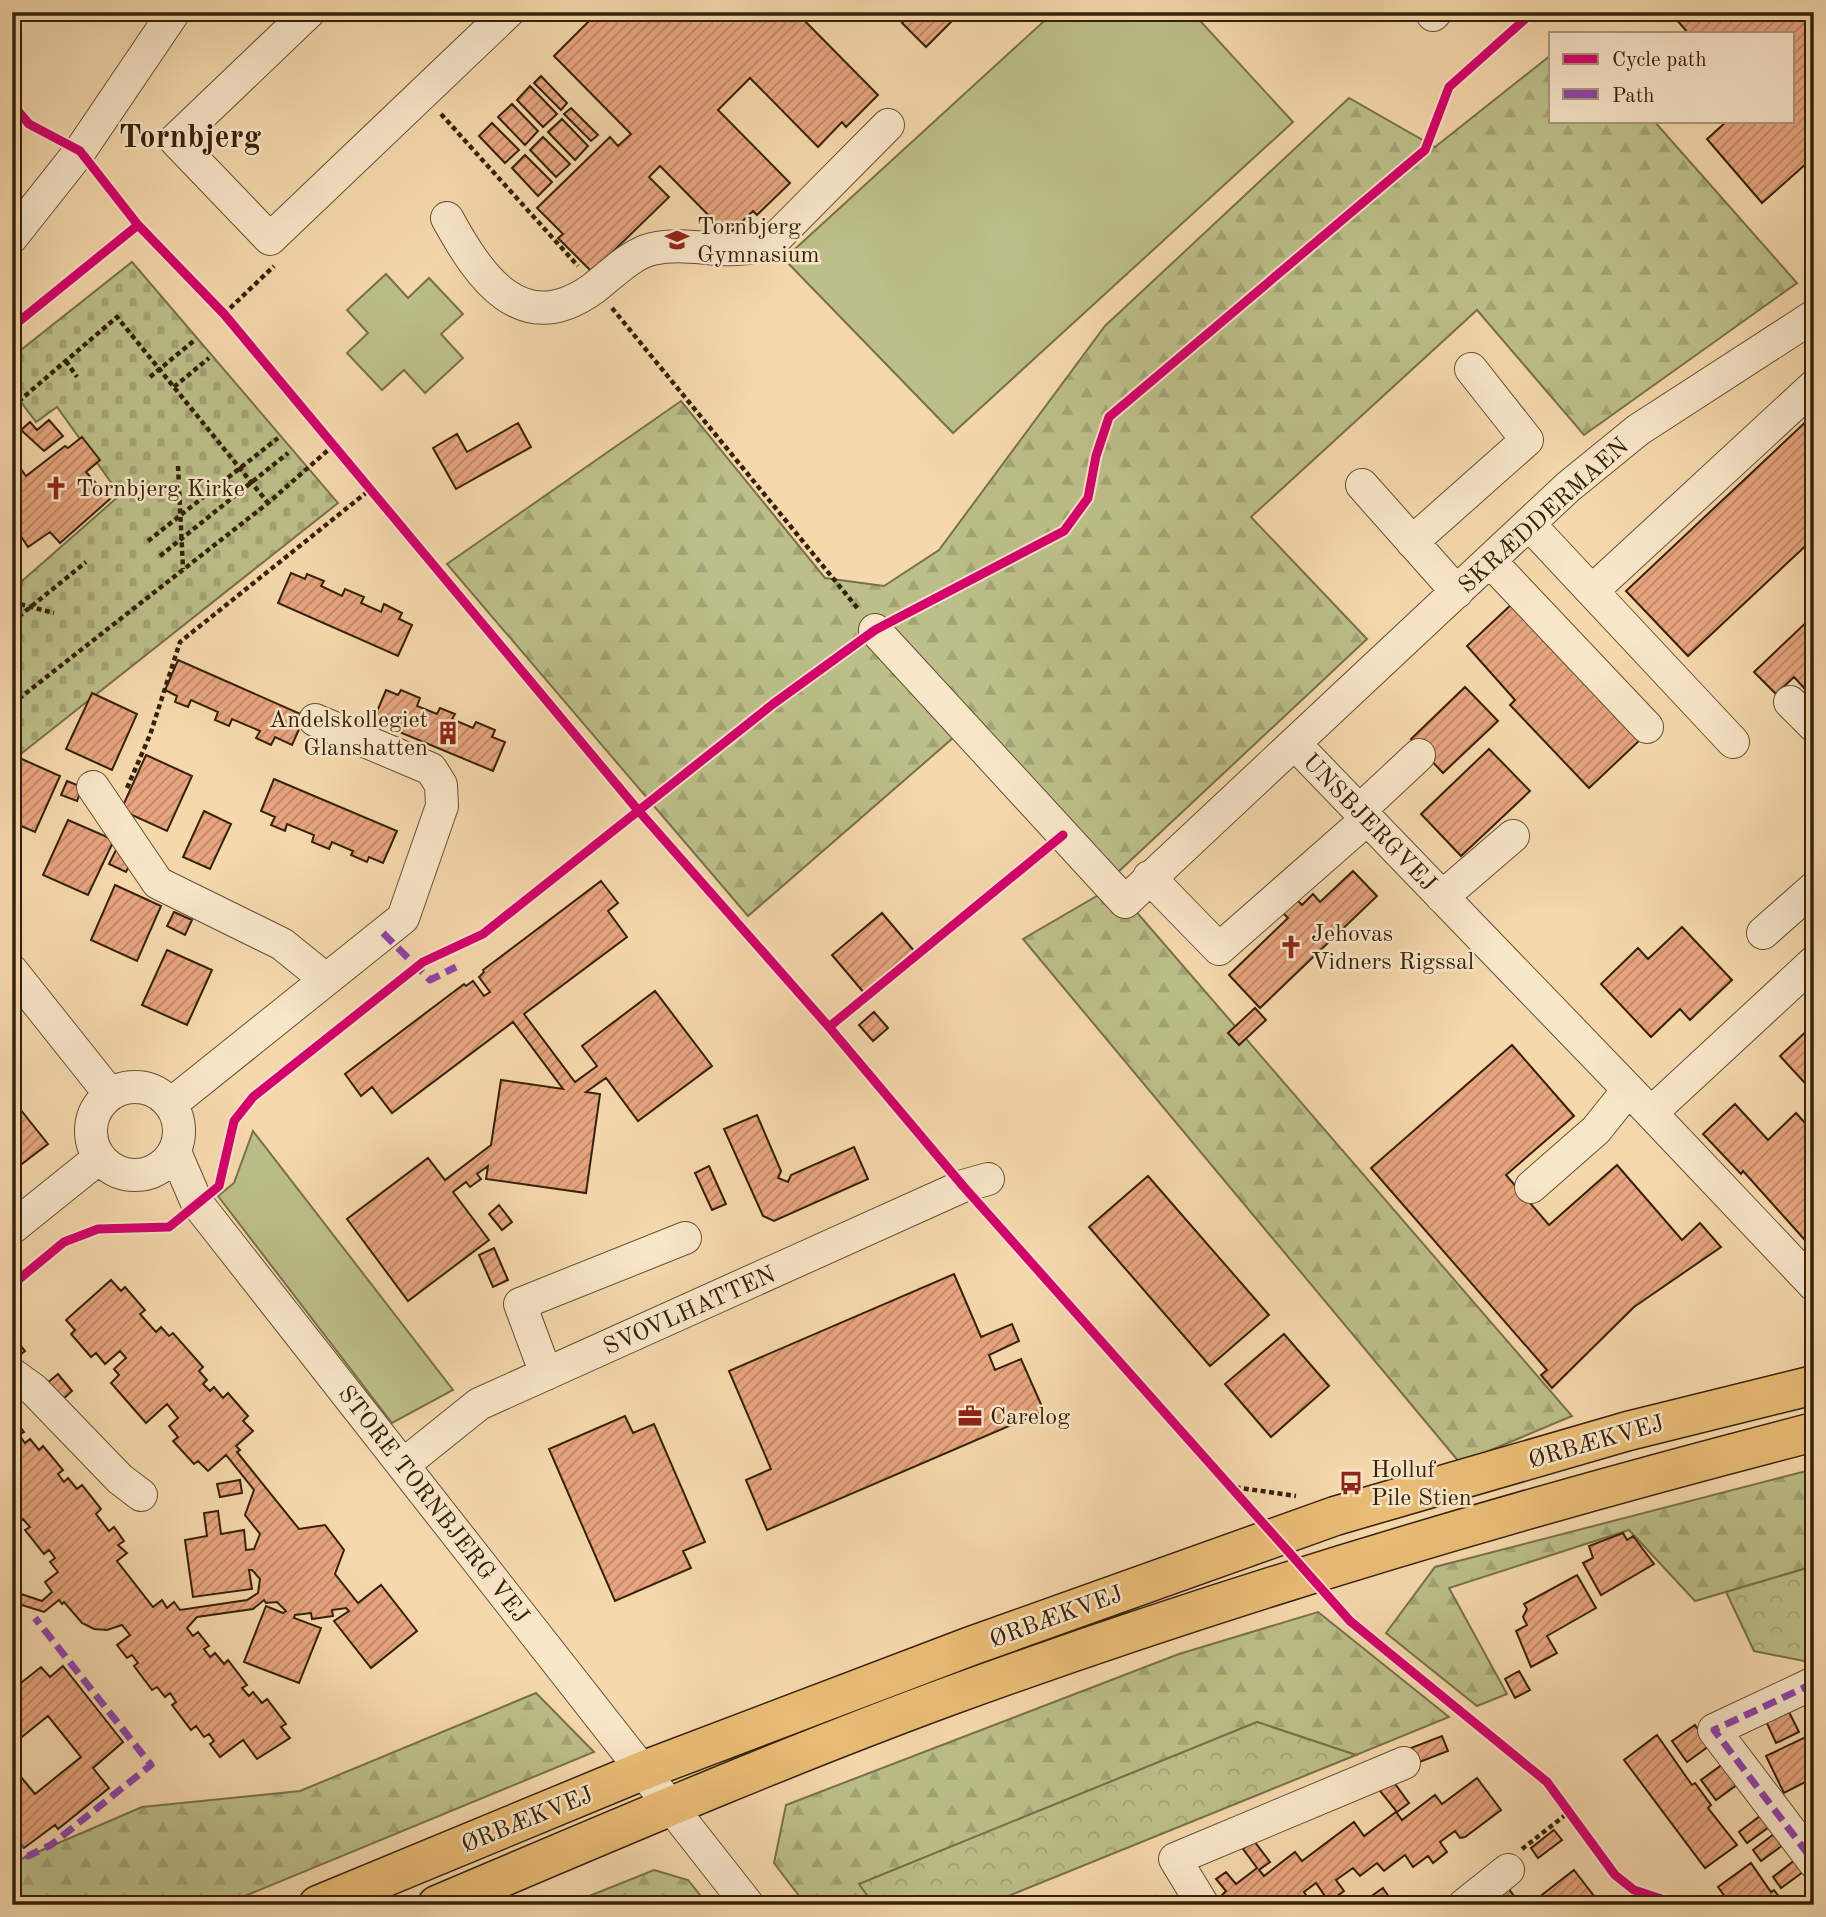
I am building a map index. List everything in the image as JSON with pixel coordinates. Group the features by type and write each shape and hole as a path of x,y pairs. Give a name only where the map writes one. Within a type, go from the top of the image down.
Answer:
{"main road":[{"name":"ØRBÆKVEJ","path":"318,1905 642,1771 971,1646 1335,1516 1628,1431 1814,1385"},
{"name":"ØRBÆKVEJ","path":"436,1905 670,1806 949,1696 1137,1630 1438,1534 1814,1432"}],"street":[{"path":"12,237 80,151 174,12"},
{"path":"309,12 175,141 270,239 509,12"},
{"path":"447,218 474,266 501,294 522,303 566,305 649,250 673,246 752,250 773,241 888,125"},
{"name":"SKRÆDDERMAEN","path":"1295,744 1529,524 1638,430 1814,316"},
{"path":"1412,542 1527,440 1471,369"},
{"path":"1592,591 1814,386"},
{"path":"1362,485 1457,592"},
{"path":"1529,524 1733,742"},
{"path":"1490,561 1647,727"},
{"name":"UNSBJERGVEJ","path":"874,630 1125,902 1295,744 1814,1285"},
{"path":"1790,702 1814,726"},
{"path":"171,1104 324,978 403,918 442,806 441,785 431,769 315,720"},
{"path":"1149,877 1219,949 1363,815 1419,755"},
{"path":"93,787 158,883 282,944 324,978"},
{"path":"1442,897 1513,836"},
{"path":"1763,933 1814,888"},
{"path":"1651,1113 1814,962"},
{"path":"12,971 110,1094"},
{"path":"122,1088 149,1088 171,1104 180,1127 175,1152 159,1169 149,1174 121,1174 99,1158 92,1145 90,1131 96,1111 110,1094 122,1088"},
{"path":"1531,1187 1596,1130 1628,1090"},
{"name":"STORE TORNBJERG VEJ","path":"175,1152 197,1203 748,1905"},
{"path":"12,1228 99,1158"},
{"name":"STORE TORNBJERG VEJ","path":"149,1174 197,1203"},
{"name":"SVOVLHATTEN","path":"403,1465 479,1405 963,1186 988,1179"},
{"path":"546,1374 520,1304 685,1238"},
{"path":"12,1374 34,1390 120,1479 141,1495"},
{"path":"1814,1683 1714,1730 1814,1861"},
{"path":"1203,1905 1175,1859 1404,1763"},
{"path":"1464,1905 1508,1870"}],"path":[{"path":"436,109 529,209 595,287 874,630"},
{"path":"215,304 233,324"},
{"path":"12,407 117,317 268,502"},
{"path":"150,377 196,339"},
{"path":"174,387 209,358"},
{"path":"66,361 77,377"},
{"path":"327,434 342,453"},
{"path":"148,541 278,438"},
{"path":"12,704 268,502 335,444"},
{"path":"160,556 289,453"},
{"path":"178,466 183,570"},
{"path":"365,479 381,498"},
{"path":"113,817 150,735 180,642 372,488"},
{"path":"12,622 86,562"},
{"path":"12,602 54,614"},
{"path":"1218,1476 1238,1499"},
{"path":"1227,1486 1304,1497"},
{"path":"1561,1803 1576,1824"},
{"path":"1508,1870 1516,1853 1568,1813"}],"green space":[{"path":"1054,12 1192,12 1293,122 953,433 784,259"},
{"path":"1549,57 1549,122 1655,122 1797,283 1584,435 1477,310 1251,517 1367,639 1116,874 976,718 748,916 447,564 681,401 825,578 884,586 939,550 1105,326 1349,98 1435,147"},
{"path":"132,262 338,503 12,761 12,570 22,581 120,495 57,407 36,422 12,390 12,357"},
{"path":"386,274 408,298 429,278 463,314 441,334 463,358 425,393 404,370 382,390 347,353 368,333 347,310"},
{"path":"1114,886 1572,1416 1460,1463 1023,939"},
{"path":"253,1131 453,1390 392,1423 218,1196 234,1183"},
{"path":"1814,1469 1814,1566 1695,1601 1629,1530 1449,1588 1507,1694 1477,1706 1386,1633 1435,1567"},
{"path":"1814,1566 1814,1663 1754,1651 1726,1592"},
{"path":"1318,1612 1449,1717 1356,1755 1257,1722 860,1884 874,1905 806,1905 774,1863 786,1805 1179,1654"},
{"path":"536,1693 594,1752 223,1905 12,1905 12,1863 142,1807 300,1791"},
{"path":"1257,1722 1356,1755 986,1905 874,1905 859,1884"},
{"path":"654,1870 688,1880 708,1905 567,1905"}],"building":[{"path":"598,12 796,12 878,95 846,127 842,122 818,147 750,78 718,110 790,183 757,215 753,211 728,235 660,166 649,177 669,197 592,272 558,238 563,234 537,208 610,137 618,146 631,134 554,56"},
{"path":"913,12 961,12 926,47 902,23"},
{"path":"1670,12 1814,12 1814,171 1807,163 1762,203 1707,139 1726,122 1794,122 1794,32 1687,32"},
{"path":"541,76 567,103 561,110 534,83"},
{"path":"530,86 557,114 543,127 517,100"},
{"path":"512,104 538,131 525,145 498,117"},
{"path":"571,108 598,135 591,141 564,114"},
{"path":"562,119 588,146 575,160 548,132"},
{"path":"492,123 519,150 505,163 479,136"},
{"path":"543,137 570,164 556,177 530,150"},
{"path":"525,155 552,182 538,196 512,168"},
{"path":"1814,414 1814,538 1688,656 1626,591"},
{"path":"49,420 63,436 44,451 21,430 30,422 37,430"},
{"path":"518,423 531,447 456,489 433,448 457,434 467,452"},
{"name":"Tornbjerg Kirke","path":"82,437 100,460 86,472 110,499 60,543 50,532 28,547 22,538 12,546 12,474 20,468 26,476 65,446 68,448"},
{"path":"291,573 305,579 307,574 324,581 321,586 342,596 345,589 364,597 361,603 381,612 384,604 402,613 399,619 412,625 398,656 278,603"},
{"path":"1513,603 1641,739 1589,788 1510,705 1515,700 1467,646"},
{"path":"1814,615 1814,699 1794,677 1776,694 1754,672"},
{"path":"178,660 305,716 292,745 275,737 271,745 256,738 260,731 232,719 229,726 215,720 218,712 191,700 188,707 175,702 177,696 165,690"},
{"path":"1465,687 1498,721 1443,773 1411,739"},
{"name":"Andelskollegiet Glanshatten","path":"386,690 398,695 401,690 420,698 417,706 437,714 440,708 455,714 452,719 473,728 476,722 495,730 492,737 505,742 493,771 373,721"},
{"path":"92,693 137,714 112,770 66,749"},
{"path":"1489,749 1530,791 1461,856 1421,814"},
{"path":"146,755 192,776 167,831 121,810"},
{"path":"15,756 60,776 35,832 12,822"},
{"path":"274,779 397,831 383,863 369,857 367,862 351,855 353,851 332,842 329,849 312,842 314,835 287,824 285,831 271,825 275,817 261,811"},
{"path":"67,781 82,787 77,801 61,795"},
{"path":"204,811 231,824 210,869 183,857"},
{"path":"68,820 114,840 88,895 43,875"},
{"path":"117,848 134,856 126,872 109,864"},
{"name":"Jehovas Vidners Rigssal","path":"1353,871 1377,896 1260,1008 1229,975 1288,918 1283,913 1297,900 1302,905 1313,894 1320,902"},
{"path":"601,881 618,903 608,911 627,937 524,1014 575,1082 597,1066 582,1046 655,991 712,1066 638,1121 606,1078 586,1092 600,1094 586,1193 486,1179 488,1166 477,1174 481,1179 470,1187 466,1182 453,1192 489,1240 408,1301 347,1219 428,1158 445,1180 491,1145 501,1080 563,1089 513,1022 392,1113 372,1087 361,1096 345,1074 464,984 466,986 473,981 484,996 490,992 479,977 483,970"},
{"path":"115,885 161,906 137,961 91,940"},
{"path":"174,912 192,920 185,935 167,926"},
{"path":"882,913 915,952 865,994 832,955"},
{"path":"1682,927 1732,980 1690,1020 1680,1009 1651,1037 1601,984 1638,948 1648,959"},
{"path":"167,950 212,970 187,1025 142,1005"},
{"path":"1255,1008 1266,1020 1239,1045 1228,1033"},
{"path":"874,1012 888,1028 873,1041 859,1025"},
{"path":"1814,1024 1814,1093 1780,1056"},
{"path":"1512,1045 1574,1116 1506,1175 1549,1225 1617,1165 1682,1240 1700,1223 1721,1247 1634,1307 1552,1388 1541,1375 1547,1370 1371,1168"},
{"path":"12,1099 48,1144 14,1170 12,1168"},
{"path":"1735,1104 1768,1140 1796,1113 1814,1133 1814,1230 1804,1239 1743,1171 1741,1174 1703,1134"},
{"path":"757,1115 781,1171 778,1178 788,1182 791,1175 854,1147 868,1179 774,1221 763,1216 724,1129"},
{"path":"709,1166 726,1204 712,1210 695,1173"},
{"path":"1148,1176 1269,1315 1210,1366 1089,1227"},
{"path":"499,1205 512,1222 502,1230 489,1214"},
{"path":"494,1248 508,1280 493,1287 479,1255"},
{"path":"954,1274 981,1337 1012,1324 1019,1341 989,1355 995,1370 1021,1359 1044,1411 767,1530 746,1480 771,1469 729,1371"},
{"path":"111,1280 121,1291 125,1287 145,1310 140,1314 156,1332 161,1327 169,1336 173,1333 203,1367 199,1371 207,1380 203,1384 210,1391 214,1387 223,1398 228,1393 248,1416 243,1421 253,1431 236,1446 240,1450 237,1452 299,1529 325,1525 344,1550 335,1574 358,1603 381,1585 417,1631 371,1668 334,1621 349,1611 346,1608 332,1610 333,1616 312,1619 311,1613 295,1615 294,1618 321,1628 299,1683 244,1662 266,1606 283,1613 286,1611 277,1602 266,1603 264,1600 253,1609 197,1617 187,1628 193,1636 198,1632 209,1646 204,1649 210,1657 215,1653 224,1664 228,1660 247,1685 242,1688 249,1696 253,1692 262,1703 267,1699 286,1724 281,1727 290,1738 257,1759 243,1740 220,1757 210,1744 214,1741 209,1734 204,1737 196,1726 191,1730 172,1705 176,1702 170,1693 165,1697 157,1687 152,1690 134,1666 138,1663 132,1655 127,1658 117,1645 130,1635 122,1625 107,1630 94,1629 82,1623 64,1602 62,1604 59,1600 44,1612 12,1602 12,1591 42,1601 52,1592 45,1582 58,1572 50,1562 55,1558 49,1550 44,1554 25,1530 30,1527 23,1519 19,1522 12,1514 12,1417 24,1432 19,1435 25,1443 30,1439 39,1450 43,1446 63,1470 58,1474 64,1482 68,1478 77,1489 82,1485 101,1509 96,1514 109,1531 114,1527 124,1541 118,1545 127,1553 117,1561 153,1607 162,1600 167,1608 174,1602 180,1610 247,1600 258,1593 260,1579 249,1570 252,1589 193,1597 185,1540 207,1536 204,1513 218,1511 221,1534 244,1530 246,1550 254,1549 260,1534 245,1515 254,1490 226,1455 208,1471 198,1461 194,1464 173,1441 178,1437 169,1426 178,1418 167,1404 146,1423 111,1383 119,1375 114,1369 126,1358 120,1351 105,1364 96,1353 91,1357 71,1334 75,1330 66,1320"},
{"path":"1284,1334 1329,1386 1271,1437 1225,1384"},
{"path":"12,1335 25,1351 12,1361"},
{"path":"58,1374 72,1391 61,1401 46,1384"},
{"path":"625,1416 633,1433 654,1424 705,1542 683,1551 691,1568 615,1601 549,1449"},
{"path":"240,1480 242,1493 220,1497 217,1484"},
{"path":"1623,1533 1627,1540 1633,1536 1654,1564 1601,1595 1583,1563 1593,1558 1589,1546"},
{"path":"1577,1575 1596,1608 1547,1636 1557,1653 1531,1667 1516,1631 1527,1625 1523,1617 1527,1609 1524,1604"},
{"path":"63,1666 123,1742 93,1768 109,1788 58,1829 55,1825 24,1848 12,1834 12,1766 35,1794 81,1757 48,1716 12,1745 12,1690 41,1667 50,1677"},
{"path":"1519,1671 1530,1690 1515,1698 1505,1679"},
{"path":"1787,1708 1799,1732 1776,1743 1765,1719"},
{"path":"1695,1725 1709,1746 1687,1762 1672,1741"},
{"path":"1814,1733 1814,1783 1809,1785 1807,1781 1784,1793 1766,1756"},
{"path":"1657,1735 1692,1785 1695,1783 1711,1805 1708,1808 1737,1845 1705,1868 1624,1760"},
{"path":"1442,1736 1448,1751 1417,1763 1411,1748"},
{"path":"1723,1764 1738,1784 1716,1800 1701,1780"},
{"path":"1477,1778 1501,1810 1465,1837 1460,1838 1455,1831 1440,1842 1447,1852 1433,1863 1428,1856 1413,1867 1405,1855 1384,1871 1377,1863 1360,1876 1353,1868 1336,1880 1344,1891 1329,1902 1316,1883 1304,1892 1310,1901 1306,1905 1219,1905 1216,1901 1226,1891 1216,1879 1226,1872 1236,1884 1257,1868 1243,1849 1254,1841 1270,1862 1259,1870 1264,1876 1295,1852 1302,1861 1354,1822 1364,1836 1396,1812 1402,1820 1435,1795 1442,1804"},
{"path":"1393,1781 1409,1803 1397,1812 1380,1791"},
{"path":"1760,1816 1769,1827 1747,1843 1739,1832"},
{"path":"1554,1830 1562,1840 1538,1858 1531,1848"},
{"path":"1774,1834 1783,1845 1761,1861 1753,1850"},
{"path":"1795,1860 1803,1872 1781,1888 1773,1877"},
{"path":"1751,1863 1771,1892 1774,1890 1785,1905 1731,1905 1718,1887"},
{"path":"1574,1870 1594,1896 1581,1905 1529,1905"},
{"path":"1506,1885 1519,1903 1516,1905 1504,1905 1496,1893"},
{"path":"1383,1888 1389,1897 1379,1904 1373,1895"},
{"path":"1814,1892 1814,1905 1797,1905"},
{"path":"1155,1896 1162,1905 1143,1905"}],"marked path":[{"path":"383,933 430,980 456,967"},
{"path":"12,1839 28,1856 51,1845 151,1765 35,1618"},
{"path":"1814,1683 1714,1730 1814,1862"}],"cycle path":[{"path":"12,1285 64,1242 98,1229 169,1227 219,1186 234,1121 253,1097 423,962 483,934 773,704 875,630 1064,531 1088,498 1096,456 1109,417 1425,150 1449,87 1533,12"},
{"path":"12,104 29,124 80,151 138,225 224,314 637,809 829,1027 963,1186 1350,1621 1547,1782 1615,1875 1634,1890 1680,1905"},
{"path":"12,327 138,225"},
{"path":"829,1027 1063,835"}],"place":[{"name":"Tornbjerg Gymnasium","path":"677,240"},
{"name":"Tornbjerg Kirke","path":"56,488"},
{"name":"Andelskollegiet Glanshatten","path":"448,733"},
{"name":"Jehovas Vidners Rigssal","path":"1291,947"},
{"name":"Carelog","path":"970,1416"},
{"name":"Holluf Pile Stien","path":"1351,1483"}],"district":[{"name":"Tornbjerg","path":"190,136"}]}
